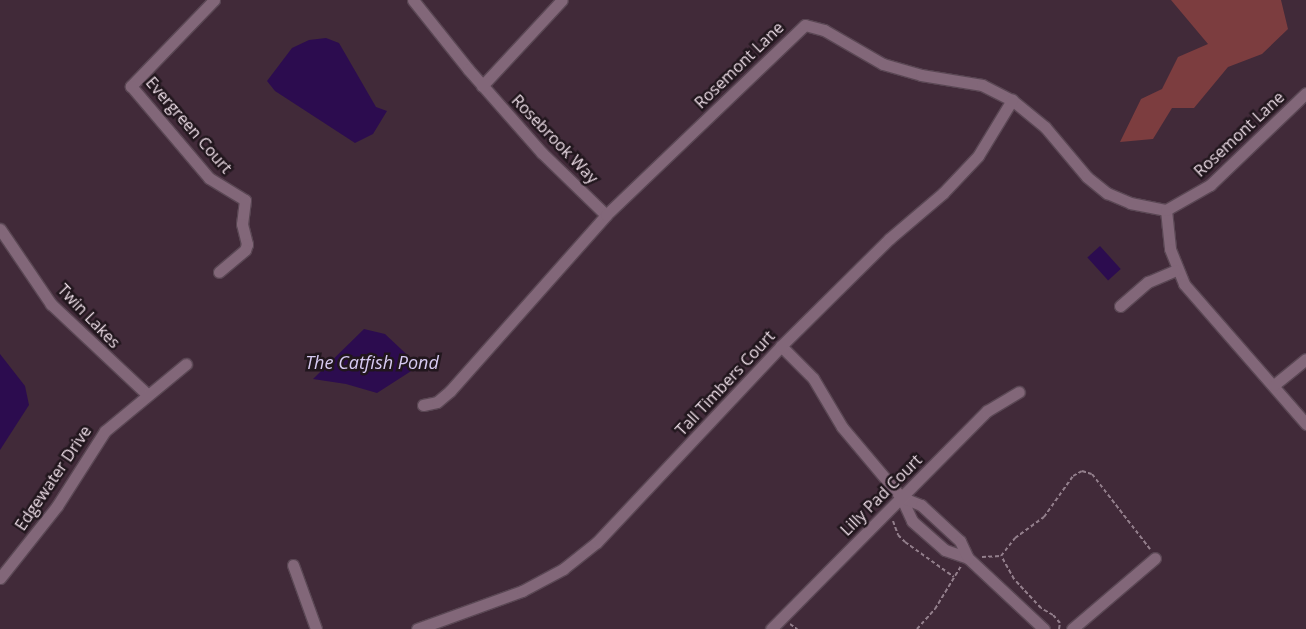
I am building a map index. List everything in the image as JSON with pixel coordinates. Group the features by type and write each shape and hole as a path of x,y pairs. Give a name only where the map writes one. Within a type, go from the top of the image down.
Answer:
{"street":[{"name":"Evergreen Court","path":"214,0 131,86 209,178 245,200 242,224 247,244 245,250 219,272"},
{"name":"Rosebrook Way","path":"413,0 482,86 542,153 606,215"},
{"path":"482,86 562,0"},
{"name":"Rosemont Lane","path":"423,406 437,402 450,390 606,215 805,25 824,30 883,64 920,75 982,85 1012,100 1045,127 1087,177 1107,193 1130,203 1166,210 1210,185 1306,93"},
{"name":"Tall Timbers Court","path":"417,629 497,602 562,570 597,542 780,346 889,239 955,180 978,156 1012,100"},
{"path":"1166,210 1170,249 1176,270 1184,284 1306,424"},
{"name":"Twin Lakes","path":"0,228 52,304 146,394"},
{"path":"1120,306 1148,282 1176,270"},
{"path":"780,346 813,378 842,427 901,496 912,521 945,550 968,558"},
{"path":"1274,385 1306,359"},
{"name":"Edgewater Drive","path":"0,578 57,506 105,431 146,394 186,364"},
{"name":"Lilly Pad Court","path":"771,629 987,411 1019,392"},
{"path":"901,496 927,511 960,541 968,558 1044,629"},
{"path":"1072,629 1155,558"},
{"path":"293,565 316,629"}],"path":[{"path":"917,629 935,609 968,558 1001,556 1015,538 1044,517 1073,476 1082,471 1097,479 1155,558"},
{"path":"892,519 898,535 905,542 954,577"},
{"path":"1001,556 1014,579 1041,608 1053,615 1060,623 1059,629"}],"shaded area":[{"path":"1171,0 1281,0 1288,29 1262,54 1228,67 1194,108 1172,108 1153,139 1120,142 1141,99 1162,89 1178,57 1208,44"}],"water":[{"path":"326,38 339,43 376,107 387,111 373,134 355,143 275,91 267,81 292,48 309,40"},
{"path":"1100,246 1121,269 1108,280 1087,257"},
{"name":"The Catfish Pond","path":"364,329 385,334 419,366 377,393 346,384 313,379"},
{"path":"0,354 25,386 29,405 0,450"}]}
